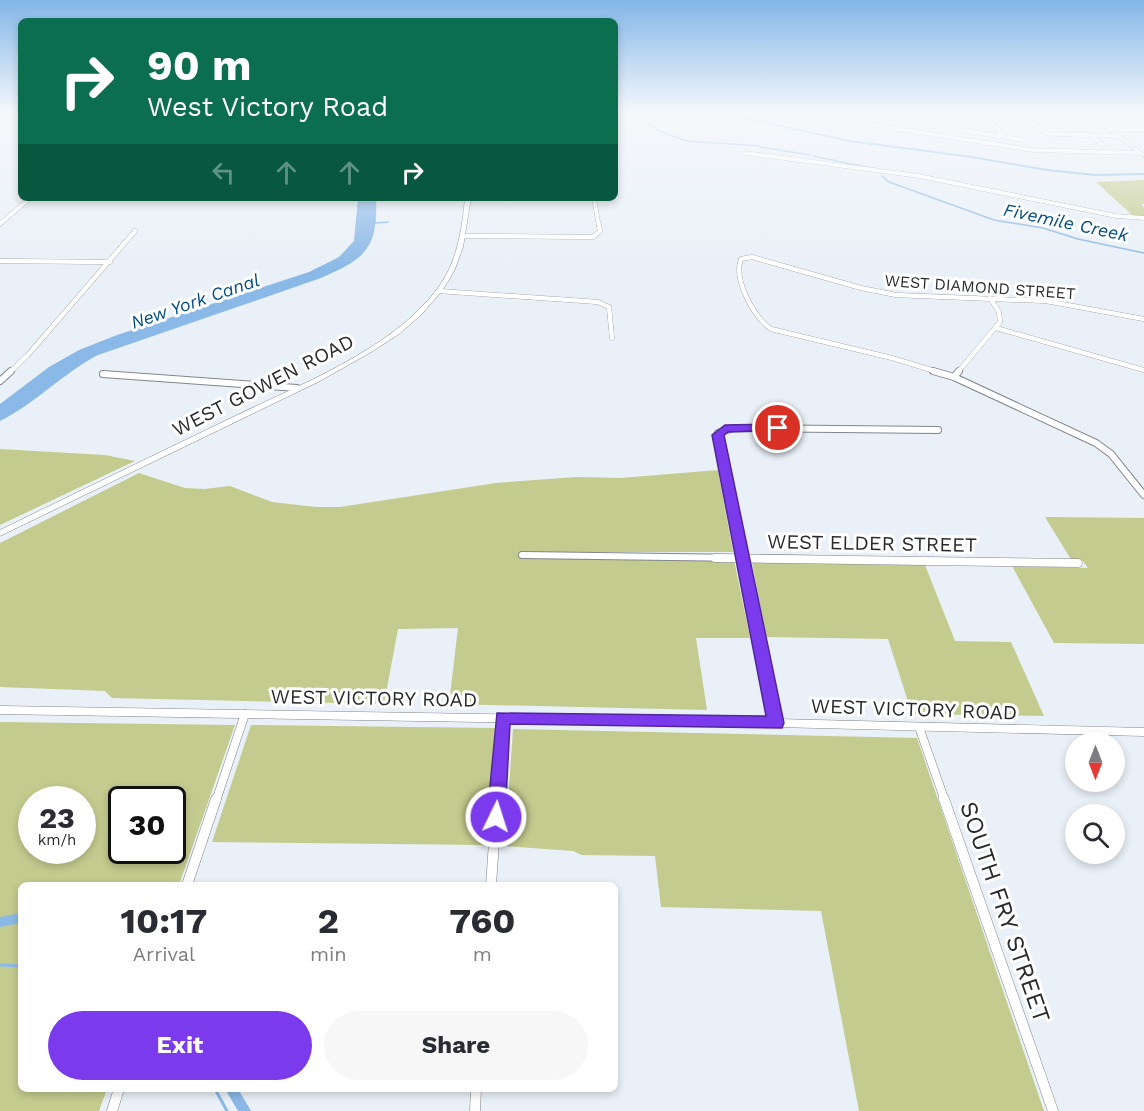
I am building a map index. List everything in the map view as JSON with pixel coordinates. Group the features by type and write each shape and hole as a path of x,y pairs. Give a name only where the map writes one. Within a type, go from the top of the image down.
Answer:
{"main road":[{"name":"WEST GOWEN ROAD","path":"0,533 297,388 372,348 415,316 439,291 457,263 464,237 468,201"},
{"name":"WEST VICTORY ROAD","path":"0,710 776,723 1144,732"}],"street":[{"path":"835,165 919,176 1116,216 1144,218"},
{"path":"0,224 27,201"},
{"path":"464,237 597,236 600,231 595,201"},
{"path":"0,381 27,357 135,231"},
{"name":"WEST DIAMOND STREET","path":"954,376 920,365 783,334 764,326 754,316 738,267 745,257 896,295 1046,301 1144,319"},
{"path":"0,261 110,261"},
{"path":"439,291 598,302 609,307 612,338"},
{"path":"990,298 1001,317 996,328 954,376 1096,443 1111,454 1141,486 1144,495"},
{"path":"996,328 1144,370"},
{"path":"103,374 297,388"},
{"path":"776,723 741,557 718,435 720,430 733,428 938,430"},
{"name":"WEST ELDER STREET","path":"522,555 1078,563"},
{"path":"188,882 245,714"},
{"path":"491,882 503,718"},
{"name":"SOUTH FRY STREET","path":"919,727 1053,1111"},
{"path":"112,1111 118,1092"},
{"path":"475,1111 476,1092"}],"green space":[{"path":"1144,180 1144,204 1141,204 1144,207 1144,216 1133,216 1096,182"},
{"path":"0,449 105,455 135,461 0,525"},
{"path":"718,470 733,552 519,552 519,558 734,560 750,638 696,638 707,710 449,704 458,628 398,629 384,704 112,698 105,691 0,687 0,543 139,473 185,488 204,489 230,486 272,502 340,507 496,483 576,477 621,478"},
{"path":"1045,517 1144,518 1144,644 1054,643 1012,566 1088,568 1083,561 1072,561"},
{"path":"752,562 925,565 955,641 1011,642 1044,716 912,714 888,639 766,637"},
{"path":"0,722 235,725 180,882 18,882 18,1092 106,1092 99,1111 0,1111"},
{"path":"251,725 495,728 484,845 212,842"},
{"path":"513,729 917,738 1044,1111 859,1111 821,911 661,907 655,856 582,855 573,851 505,846"}],"water":[{"path":"358,201 376,201 375,229 371,240 366,250 349,264 321,278 98,355 73,370 26,406 0,421 0,404 49,367 79,350 117,335 309,272 339,257 354,241"}],"waterway":[{"name":"Fivemile Creek","path":"856,165 876,169"},
{"name":"New York Canal","path":"1017,165 1095,175 1144,174"},
{"name":"Fivemile Creek","path":"882,176 889,182 994,220 1043,228 1078,239 1144,253"},
{"path":"375,223 388,222"},
{"path":"0,922 18,919"},
{"path":"0,965 18,966"},
{"path":"217,1092 227,1111"},
{"path":"233,1092 245,1111"}],"route":[{"path":"496,817 503,718 776,723 718,433 720,430 733,428 778,428"}]}
